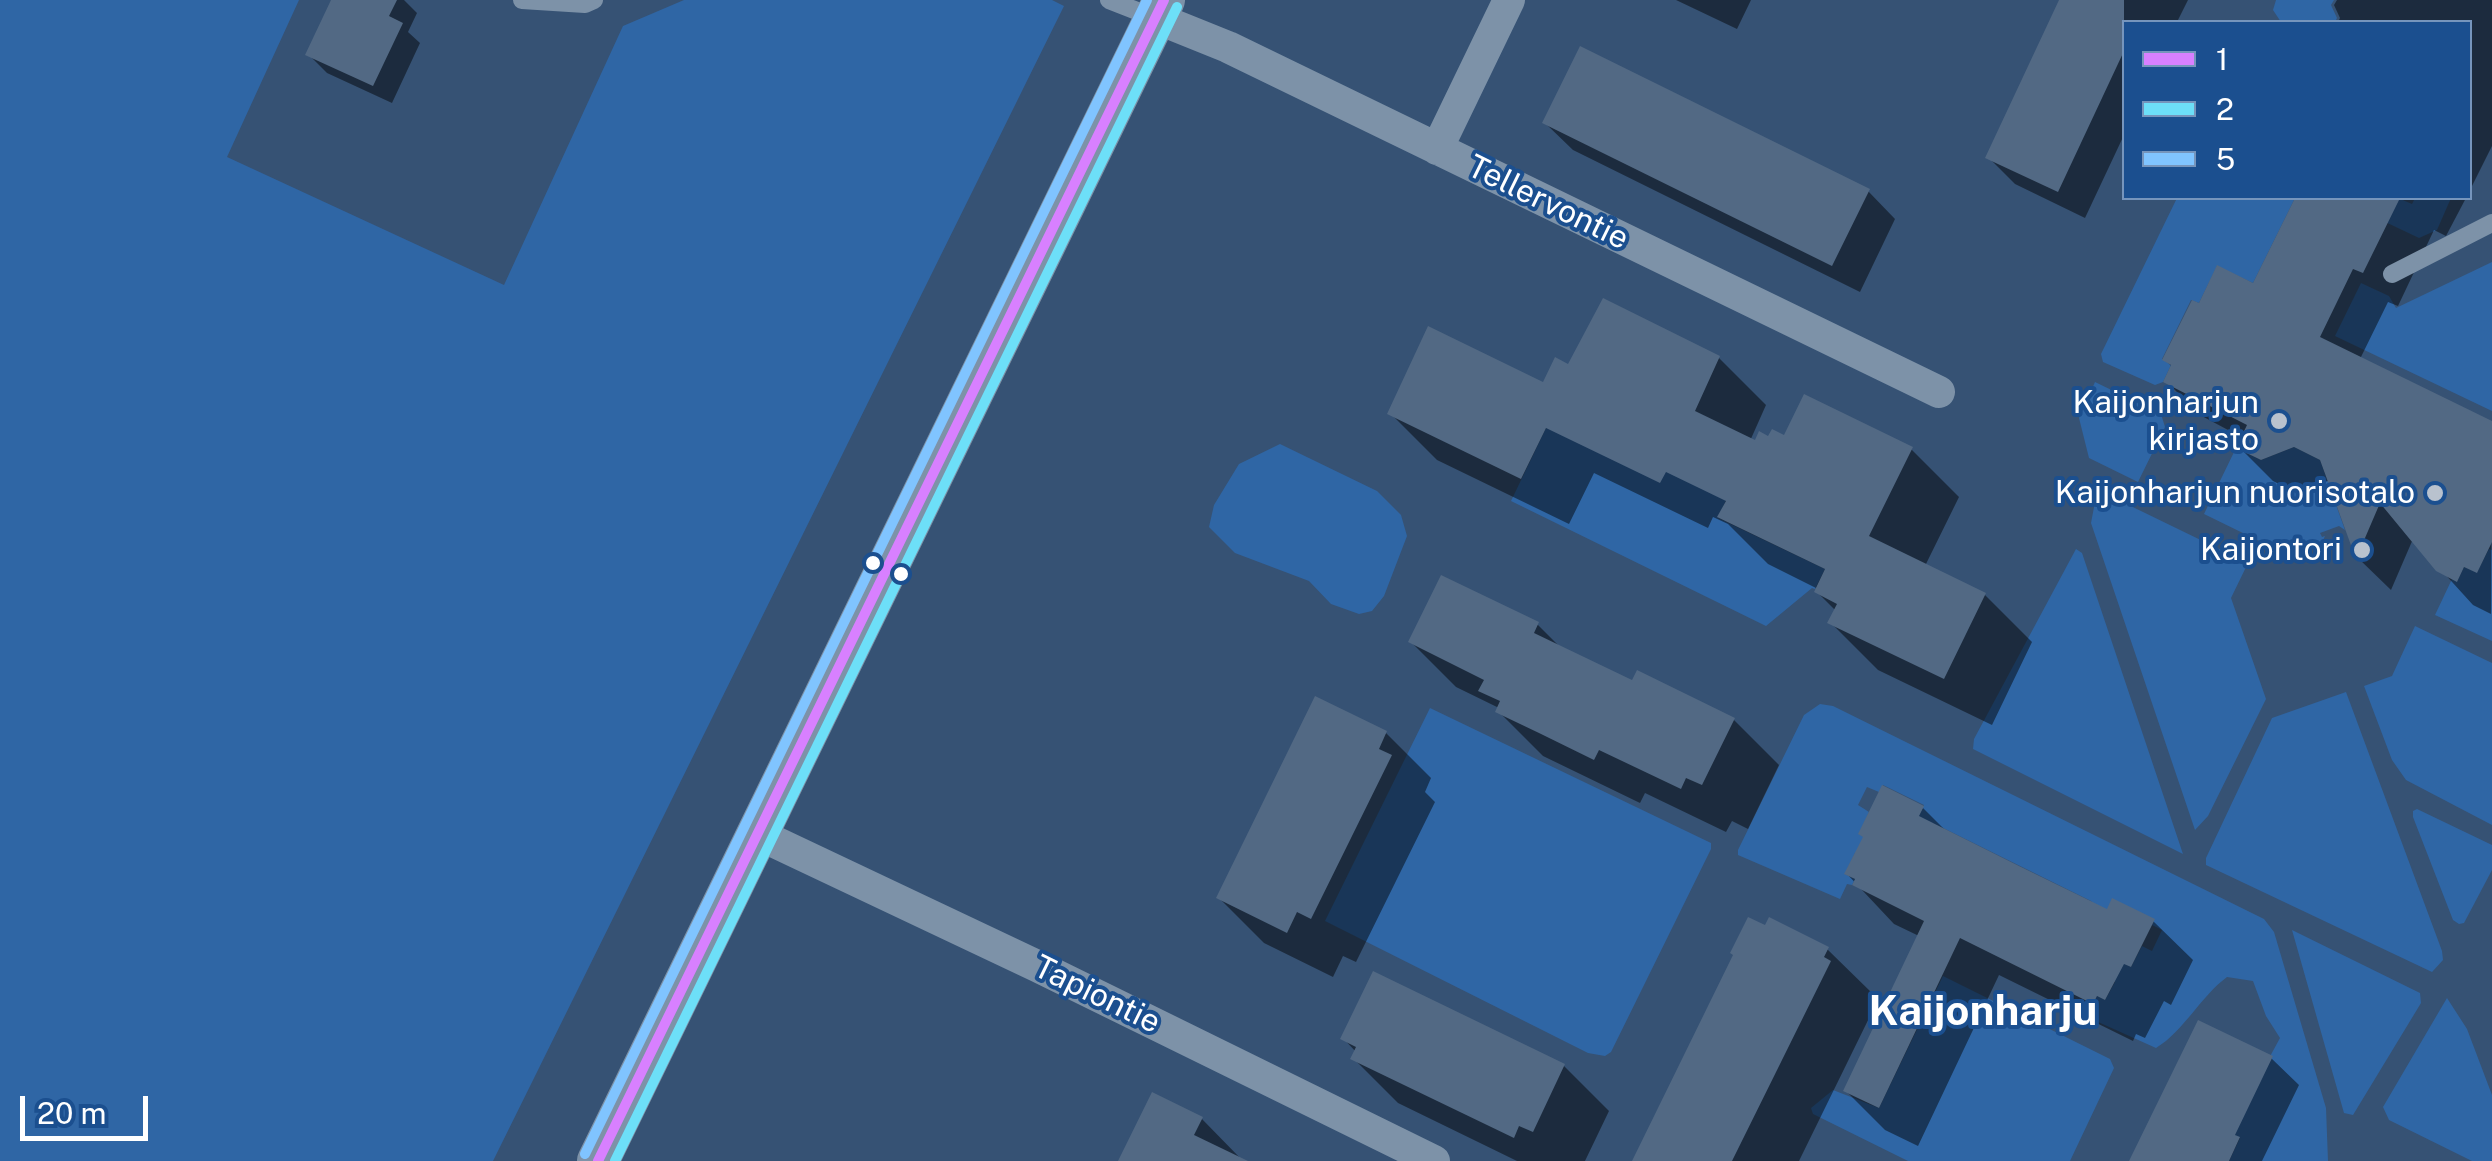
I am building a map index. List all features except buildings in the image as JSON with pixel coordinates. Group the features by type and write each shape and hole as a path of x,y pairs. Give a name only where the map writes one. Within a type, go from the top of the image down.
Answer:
{"street":[{"path":"1437,149 1509,0"},
{"name":"Tellervontie","path":"1160,9 1437,149 1939,392"},
{"path":"598,1161 1160,9"},
{"name":"Tapiontie","path":"758,834 1434,1161"}],"lane":[{"path":"522,0 585,4 594,0"},
{"path":"1109,0 1160,9"},
{"path":"2392,274 2492,223"}],"shaded area":[{"path":"0,0 299,0 227,157 504,285 623,26 684,0 1052,0 1064,6 493,1161 0,1161"},
{"path":"2276,0 2334,0 2331,5 2337,18 2280,20 2273,10"},
{"path":"2176,200 2294,200 2253,283 2217,266 2199,303 2191,300 2162,359 2171,365 2163,382 2155,385 2103,362 2101,354"},
{"path":"2388,200 2412,204 2414,200 2450,200 2437,230 2419,238 2379,219"},
{"path":"2492,262 2492,411 2335,336 2361,283 2389,296 2396,308"},
{"path":"2095,382 2161,414 2165,427 2138,482 2089,458 2079,418"},
{"path":"1546,428 1671,460 1731,489 1718,518 1825,569 1815,589 1766,626 1511,501"},
{"path":"1280,444 1377,491 1401,515 1407,536 1384,596 1372,611 1359,614 1331,604 1309,581 1235,553 1209,527 1214,505 1239,464"},
{"path":"2294,447 2320,460 2345,530 2339,526 2320,533 2325,536 2322,543 2290,556 2204,514 2236,448 2261,460"},
{"path":"2106,494 2248,563 2231,598 2266,699 2208,816 2195,830 2091,523 2095,502"},
{"path":"2076,549 2082,553 2183,854 1973,749 1974,739"},
{"path":"2489,549 2492,641 2435,615 2452,579 2457,581 2464,567 2477,572"},
{"path":"2415,626 2492,663 2492,825 2406,780 2392,760 2364,686 2392,676"},
{"path":"2346,692 2442,951 2443,960 2432,972 2206,865 2272,718"},
{"path":"1820,704 1833,706 2264,919 2274,932 2326,1108 2328,1161 2229,1161 2240,1138 2229,1132 2280,1038 2266,1016 2253,981 2227,977 2156,1048 2087,1017 2097,996 2105,1000 2115,982 2115,959 2131,967 2142,946 2152,951 2162,930 2152,925 2154,919 2103,917 2091,901 1933,823 1915,823 1924,805 1883,785 1879,792 1867,787 1858,805 1869,812 1859,834 1873,842 1855,853 1845,874 1855,879 1852,885 1847,884 1840,899 1738,855 1804,715"},
{"path":"1430,708 1711,843 1611,1052 1605,1056 1588,1053 1325,921"},
{"path":"2417,809 2492,845 2492,870 2464,923 2453,920 2413,817"},
{"path":"2292,930 2420,993 2421,1003 2353,1115 2344,1113"},
{"path":"1943,976 2110,1059 2114,1068 2070,1161 1908,1161 1813,1114 1811,1108 1833,1090 1879,1108"},
{"path":"2447,998 2467,1029 2492,1095 2492,1161 2472,1161 2389,1120 2383,1107"}],"transit line":[{"name":"5","path":"585,1154 1147,0"},
{"name":"1","path":"598,1161 1164,0"},
{"name":"2","path":"615,1161 1177,7"}],"place":[{"name":"Kaijonharjun kirjasto","path":"2279,421"},
{"name":"Kaijonharjun nuorisotalo","path":"2435,493"},
{"name":"Kaijontori","path":"2362,550"}],"district":[{"name":"Kaijonharju","path":"1983,1012"}]}
